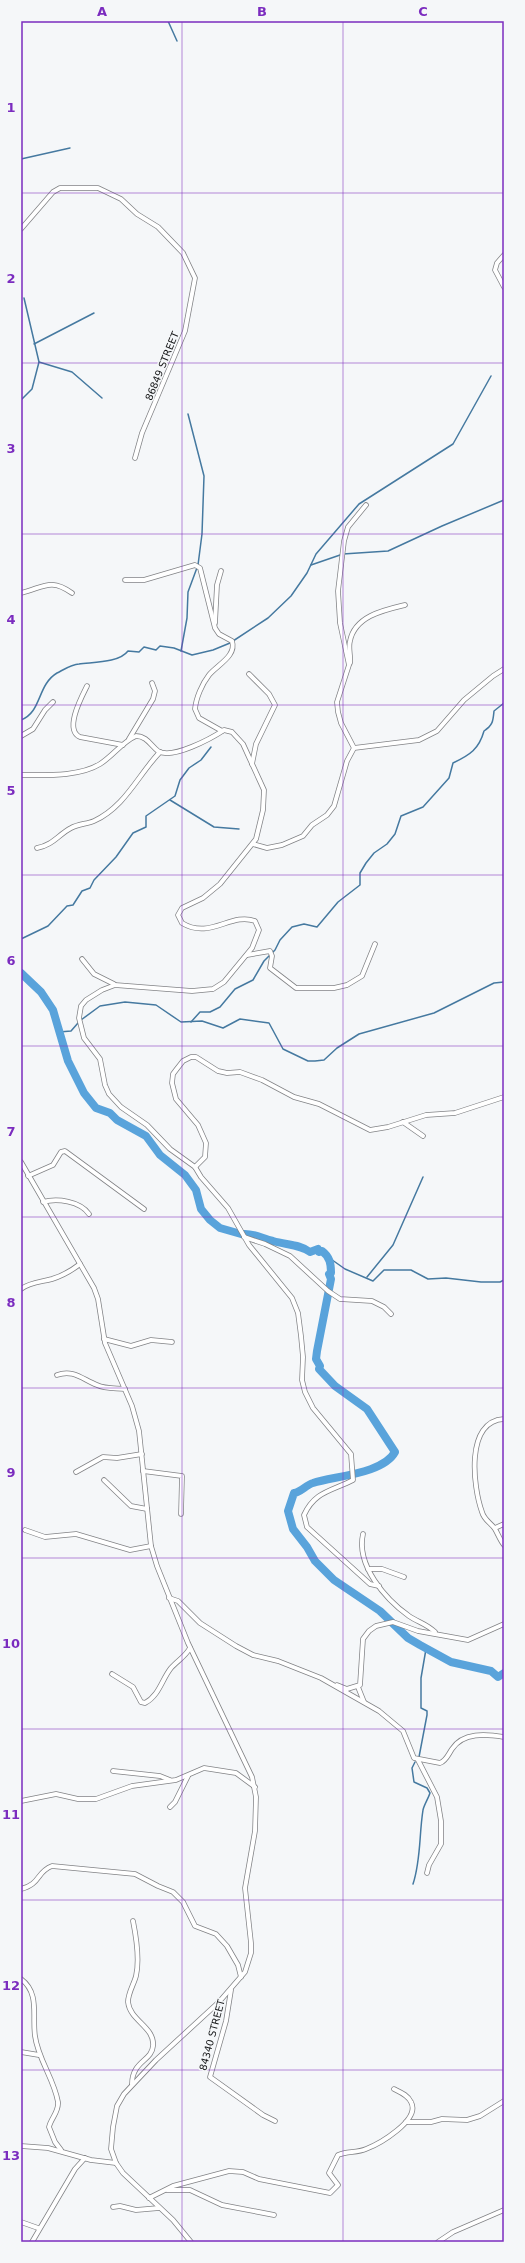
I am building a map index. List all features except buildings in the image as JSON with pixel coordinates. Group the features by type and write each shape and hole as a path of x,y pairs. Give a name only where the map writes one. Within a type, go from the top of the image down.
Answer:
{"street":[{"name":"86849 STREET","path":"21,229 53,192 60,188 101,188 122,199 137,214 158,226 183,252 195,278 185,331 142,433 135,458"},
{"path":"504,256 497,262 495,270 504,286"},
{"path":"349,665 338,608 340,571 344,541 348,527 366,505"},
{"path":"125,580 144,580 198,565 205,582 215,628 219,634 232,641 233,649 206,680 195,710 200,718 222,731"},
{"path":"215,628 217,585 221,571"},
{"path":"21,593 48,584 63,586 72,593"},
{"path":"354,748 341,724 338,712 338,702 349,665 350,640 352,633 363,620 371,614 405,605"},
{"path":"354,748 419,740 437,731 468,697 504,669"},
{"path":"249,674 269,694 275,705 256,744 252,764"},
{"path":"127,741 153,699 155,691 152,683"},
{"path":"87,686 72,724 75,733 80,737 122,745"},
{"path":"21,736 33,729 45,710 54,702"},
{"path":"21,775 61,775 91,768 100,764 127,741 140,736 160,752 166,753 188,749 222,731 230,731 241,741 262,786 264,795 263,810 256,839 253,844 215,889 182,908 178,915 182,923 196,929 211,929 242,920 255,921 259,926 259,933 247,955 222,984 209,991 115,985 94,974 82,959"},
{"path":"253,844 267,848 282,845 300,838 312,825 327,815 334,806 347,761 354,748"},
{"path":"37,848 52,843 73,826 94,821 105,815 134,789 143,771 160,752"},
{"path":"247,955 270,951 272,956 270,968 296,988 334,988 347,986 362,976 375,944"},
{"path":"115,985 102,990 86,1000 79,1014 84,1038 100,1059 106,1089 121,1107 142,1121 170,1149 195,1167 201,1177 228,1208 244,1237 292,1298 301,1336 303,1357 302,1380 305,1392 313,1408 351,1454 353,1474 353,1480 317,1496 308,1505 304,1514 307,1527 370,1584 378,1586"},
{"path":"195,1167 205,1157 206,1143 198,1125 176,1098 172,1083 173,1074 176,1070 183,1061 191,1058 196,1057 218,1071 227,1073 240,1072 262,1080 294,1096 319,1104 370,1130 388,1127 431,1114 455,1113 504,1097"},
{"path":"402,1122 424,1136"},
{"path":"28,1176 53,1165 61,1152 65,1151 144,1209"},
{"path":"21,1162 98,1298 104,1339 138,1425 151,1546 169,1598 190,1648 240,1749 255,1787 256,1832 244,1888 250,1952 245,1972 230,1990 132,2084 117,2106 113,2127 111,2149 116,2163 191,2242"},
{"path":"43,1202 49,1201 74,1204 83,1207 89,1214"},
{"path":"244,1237 284,1252 340,1299 372,1301 384,1307 391,1314"},
{"path":"21,1289 35,1282 60,1276 72,1271 80,1264"},
{"path":"104,1339 131,1346 152,1340 172,1342"},
{"path":"57,1375 69,1372 87,1379 98,1386 125,1389"},
{"path":"504,1418 492,1421 483,1429 479,1436 475,1458 475,1476 480,1508 484,1518 494,1528 504,1545"},
{"path":"76,1472 90,1466 103,1457 117,1458 142,1454"},
{"path":"144,1471 182,1476 181,1514"},
{"path":"104,1480 131,1506 147,1509"},
{"path":"494,1528 504,1524"},
{"path":"25,1530 46,1537 76,1534 130,1550 151,1546"},
{"path":"362,1534 363,1555 368,1569 378,1586 401,1609 416,1620 428,1625 435,1632"},
{"path":"368,1569 382,1569 404,1577"},
{"path":"169,1598 178,1601 200,1623 246,1652 278,1661 347,1690 358,1687 361,1682 361,1655 365,1635 376,1626 391,1622 410,1629 435,1632 468,1640 504,1624"},
{"path":"112,1674 132,1687 140,1702 145,1703 156,1693 170,1670 185,1656 190,1648"},
{"path":"321,1678 364,1702 401,1728 406,1735 412,1756 418,1760 436,1763 442,1762 454,1745 469,1736 504,1737"},
{"path":"358,1687 364,1702"},
{"path":"418,1760 420,1768 437,1797 441,1820 441,1844 429,1865 427,1872"},
{"path":"21,1801 56,1794 78,1799 96,1799 132,1786 171,1781 204,1768 225,1770 236,1773 255,1787"},
{"path":"113,1771 160,1776 171,1781"},
{"path":"170,1807 175,1802 188,1775"},
{"path":"21,1889 37,1882 43,1871 52,1866 135,1874 177,1894 195,1926 216,1934 227,1946 238,1965 241,1977"},
{"path":"132,2084 133,2071 148,2056 153,2046 147,2029 134,2018 128,2002 137,1967 133,1920"},
{"path":"21,1979 28,1985 34,1999 34,2034 39,2055 58,2101 56,2113 49,2127 55,2142 61,2150"},
{"name":"84340 STREET","path":"230,1990 226,2021 210,2077 263,2115 275,2121"},
{"path":"21,2052 39,2055"},
{"path":"149,2198 161,2191 222,2173 236,2172 260,2179 330,2194 338,2185 329,2173 338,2155 361,2151 376,2145 406,2122 412,2113 412,2102 394,2089"},
{"path":"406,2122 429,2122 442,2119 467,2120 480,2116 504,2101"},
{"path":"21,2146 61,2150 85,2158 116,2163"},
{"path":"32,2242 38,2228 62,2193 75,2169 85,2158"},
{"path":"161,2191 190,2190 222,2206 274,2215"},
{"path":"113,2207 120,2206 136,2210 159,2208"},
{"path":"438,2242 453,2232 504,2210"},
{"path":"21,2222 38,2228"}],"waterway":[{"path":"168,21 177,41"},
{"path":"21,159 70,148"},
{"path":"21,400 32,389 39,362 24,298"},
{"path":"34,344 94,313"},
{"path":"39,362 72,372 102,398"},
{"path":"21,720 33,711 42,691 51,678 57,673 71,666 76,664 112,660 119,658 128,651 139,652 144,647 156,650 160,646 174,648 192,655 213,650 230,643 268,618 291,596 307,573 316,554 359,504 453,444 491,376"},
{"path":"181,651 187,618 188,592 198,565 202,534 204,476 188,414"},
{"path":"311,565 343,554 388,551 504,500"},
{"path":"191,1022 200,1012 210,1012 220,1007 235,989 253,980 264,961 275,950 280,940 292,927 304,924 317,927 338,902 360,885 360,873 374,853 387,844 395,834 401,816 423,807 449,778 453,763 473,751 484,731 492,722 494,711 504,703"},
{"path":"21,939 48,926 67,906 73,905 82,891 90,888 94,880 116,857 133,833 146,827 146,816 175,796 180,780 189,768 201,760 211,747"},
{"path":"170,800 214,827 239,829"},
{"path":"21,973 41,992 53,1010 68,1061 84,1093 96,1108 110,1113 117,1120 146,1136 160,1155 185,1175 196,1190 201,1209 210,1220 220,1228 241,1234"},
{"path":"81,1020 100,1006 125,1002 156,1005 181,1022 202,1021 223,1028 240,1019 269,1023 283,1049 308,1061 315,1061 324,1060 337,1048 359,1034 434,1013 494,983 504,982"},
{"path":"59,1032 71,1031 78,1023"},
{"path":"367,1277 393,1245 423,1177"},
{"path":"243,1234 251,1234 269,1240 297,1246 310,1252 318,1249 319,1252 322,1251 327,1256 330,1264 331,1273 329,1274 331,1279 317,1351 316,1359 320,1366 319,1369 335,1386 367,1409 395,1452 389,1459 369,1470 313,1483 294,1493 288,1511 293,1529 307,1547 315,1561 334,1580 380,1611 408,1638 451,1662 491,1671 498,1677 504,1673"},
{"path":"328,1257 345,1269 373,1281 384,1270 411,1270 428,1279 446,1278 481,1282 500,1282 504,1280"},
{"path":"419,1757 427,1715 427,1711 421,1708 421,1678 426,1649"},
{"path":"413,1884 419,1857 423,1810 430,1793 427,1788 414,1782 412,1768 415,1762"}]}
